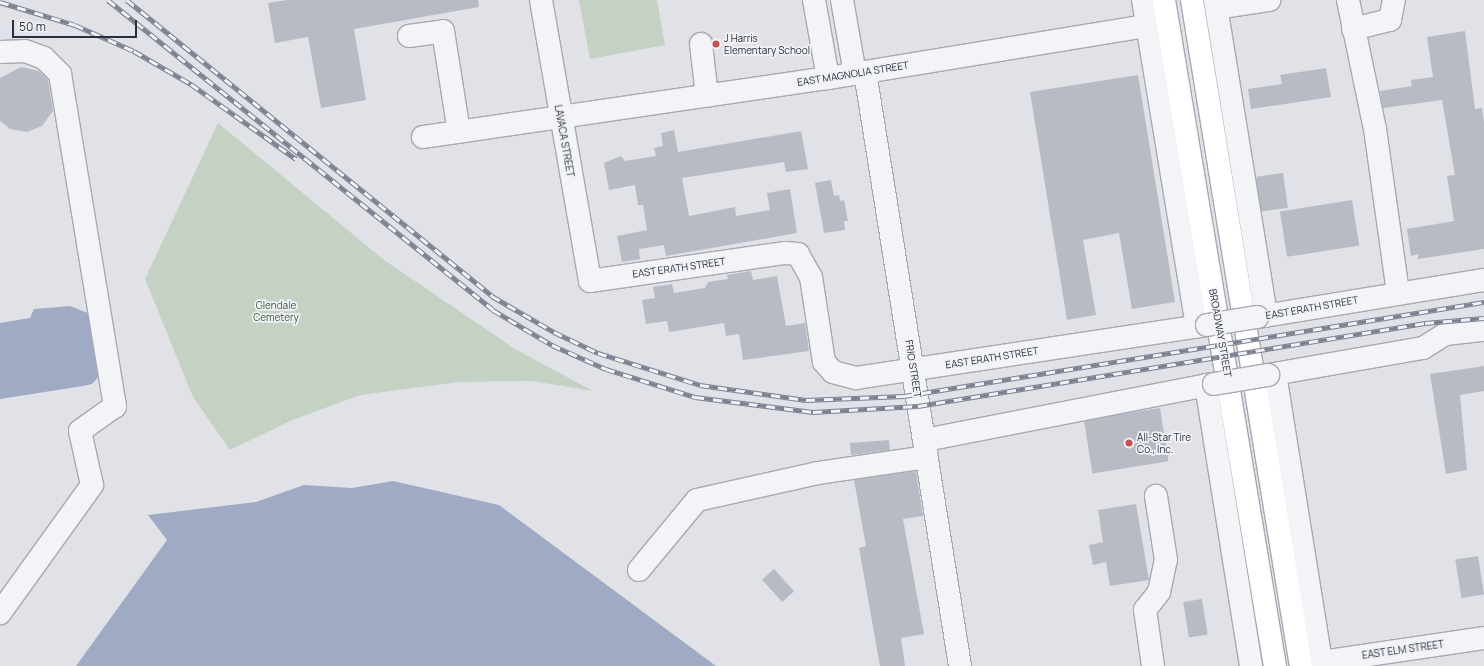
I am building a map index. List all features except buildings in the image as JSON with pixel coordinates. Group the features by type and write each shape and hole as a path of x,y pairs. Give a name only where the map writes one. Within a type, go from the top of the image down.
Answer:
{"main road":[{"name":"BROADWAY STREET","path":"1164,0 1275,666"},
{"path":"1192,0 1315,665"}],"street":[{"name":"LAVACA STREET","path":"541,0 560,118 590,281"},
{"path":"814,0 828,78"},
{"name":"FRIO STREET","path":"842,0 860,73 913,371 960,666"},
{"path":"1143,0 1146,26 1202,326"},
{"path":"1262,316 1216,4 1269,0"},
{"path":"1348,0 1374,129 1398,293"},
{"path":"1353,29 1390,20 1394,0"},
{"name":"EAST MAGNOLIA STREET","path":"423,137 828,78 1146,26"},
{"path":"409,36 443,31 459,132"},
{"path":"701,44 707,96"},
{"path":"0,52 24,51 44,58 60,74 115,406 80,431 92,485 0,613"},
{"name":"EAST ERATH STREET","path":"590,281 785,253 798,254 811,277 824,362 833,372 856,378 913,371 1202,326 1484,280"},
{"path":"639,570 697,500 1210,384 1423,348 1445,334 1484,330"},
{"path":"1272,374 1315,665"},
{"path":"1210,384 1251,666"},
{"path":"1153,666 1145,610 1159,592 1166,560 1156,496"},
{"name":"EAST ELM STREET","path":"1315,665 1484,638"}],"green space":[{"path":"579,0 657,0 665,45 590,59"},
{"name":"Glendale Cemetery","path":"218,123 384,260 515,349 593,391 532,381 459,382 360,395 290,421 230,450 193,397 145,279"}],"water":[{"path":"70,306 90,314 101,374 92,384 0,399 0,323 30,318 34,309"},
{"path":"393,481 499,505 716,666 76,666 167,540 148,515 256,502 304,485 352,488"}],"railway":[{"path":"108,0 493,310 552,345 606,369 695,397 813,412 918,406 1425,323 1484,318"},
{"path":"127,0 492,296 554,332 598,353 700,385 806,400 904,396 1484,302"},
{"path":"0,2 75,25 134,51 191,84 296,159"}],"place":[{"name":"J Harris Elementary School","path":"716,44"},
{"name":"All-Star Tire Co., Inc.","path":"1129,443"}]}
